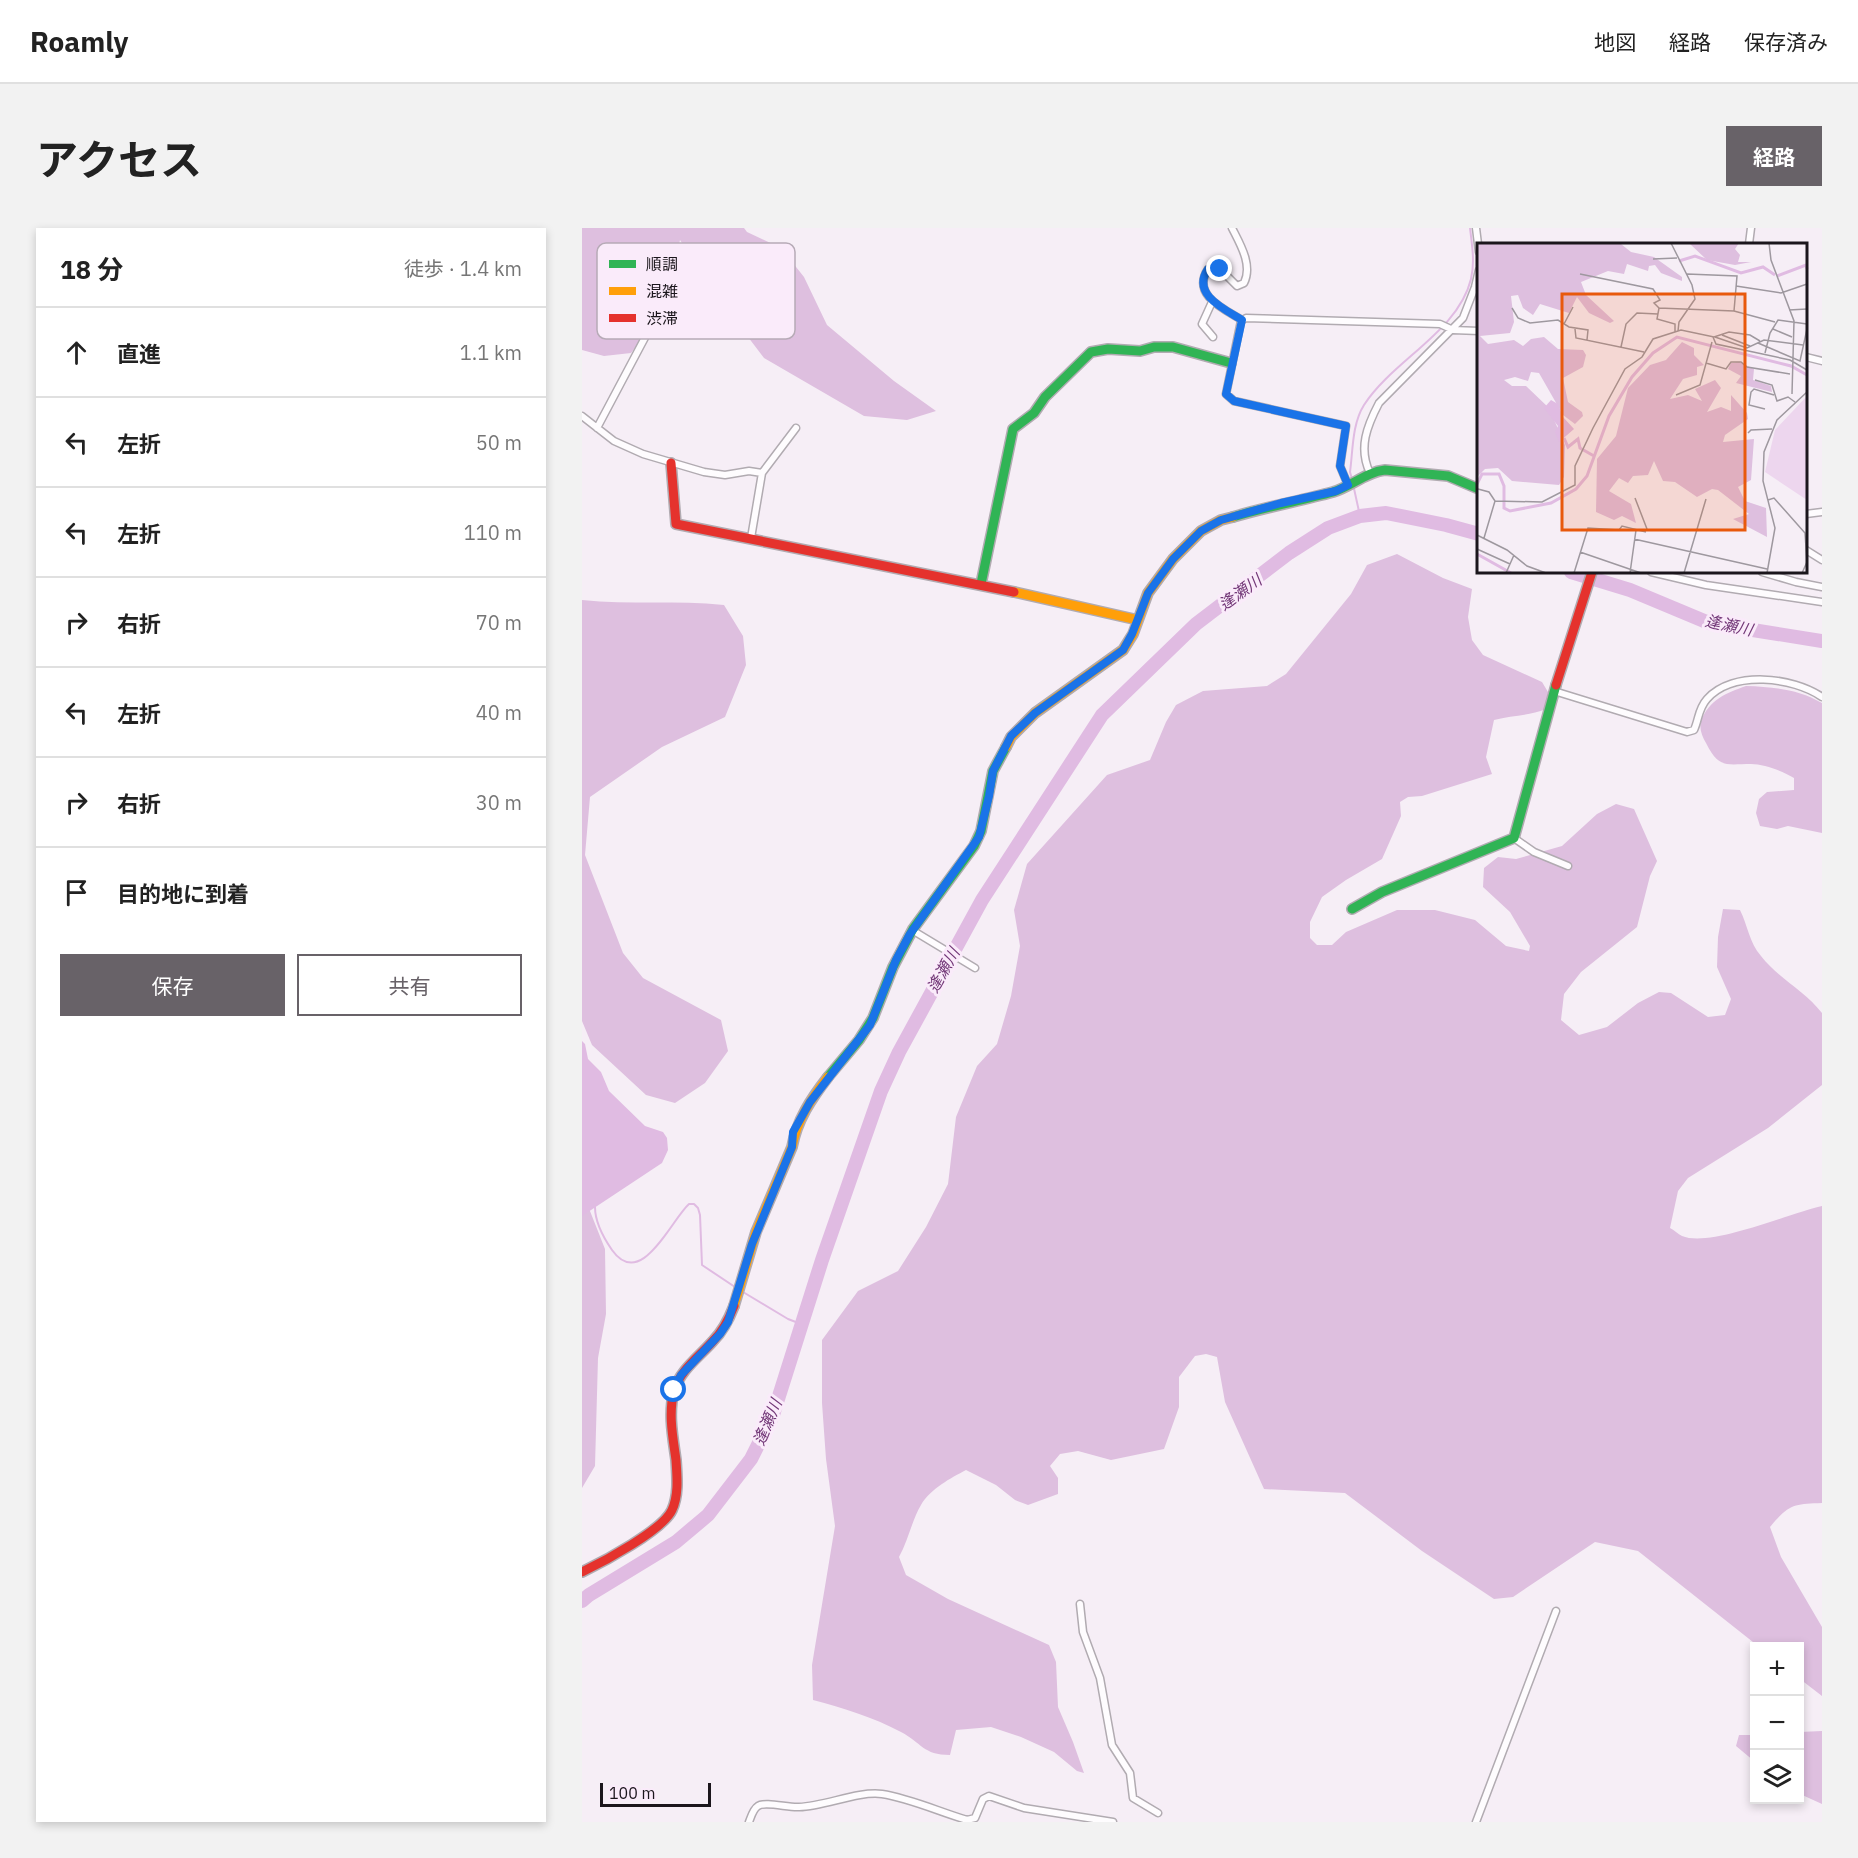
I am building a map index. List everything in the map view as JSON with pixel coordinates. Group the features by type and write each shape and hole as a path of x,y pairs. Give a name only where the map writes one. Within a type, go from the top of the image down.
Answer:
{"street":[{"path":"1232,228 1247,265 1247,278 1238,286 1220,269 1208,269 1204,274 1204,290 1212,302 1242,320 1440,324 1450,329 1477,331"},
{"path":"1476,228 1478,243"},
{"path":"1749,243 1751,228"},
{"path":"1370,473 1364,457 1364,448 1368,426 1379,403 1463,318 1477,277"},
{"path":"1212,302 1202,324 1213,337"},
{"path":"1242,320 1226,392 1229,399 1346,426 1340,466 1349,484"},
{"path":"597,428 644,339"},
{"path":"981,584 1013,429 1034,413 1044,397 1091,352 1108,349 1140,351 1154,347 1173,347 1231,363"},
{"path":"1807,357 1822,361"},
{"path":"582,416 623,447 671,463 725,475 749,471 762,473"},
{"path":"751,538 762,473 796,428"},
{"path":"671,463 676,524 981,584 1138,620"},
{"path":"582,1572 601,1563 669,1517 677,1490 678,1473 670,1428 670,1406 674,1390 681,1375 720,1334 728,1322 752,1244 792,1147 793,1132 810,1102 870,1025 896,960 912,930 979,837 993,771 1011,736 1035,713 1123,650 1148,593 1158,578 1201,531 1221,520 1281,503 1336,491 1370,473 1385,470 1448,476 1477,488"},
{"path":"1807,514 1822,512"},
{"path":"1807,551 1822,560"},
{"path":"1352,909 1382,892 1514,838 1554,691 1592,573"},
{"path":"1656,573 1706,585 1822,602"},
{"path":"1766,573 1822,587"},
{"path":"1807,600 1808,585"},
{"path":"1554,691 1687,732 1694,730 1697,716 1708,698 1727,685 1752,681 1792,684 1822,697"},
{"path":"1514,838 1534,852 1568,866"},
{"path":"912,930 975,968"},
{"path":"1080,1604 1083,1632 1100,1678 1112,1745 1130,1773 1134,1800 1158,1813"},
{"path":"1476,1822 1556,1611"},
{"path":"749,1822 755,1808 761,1804 801,1807 824,1805 858,1795 872,1794 894,1797 967,1820 975,1818 983,1799 989,1796 1024,1808 1080,1820 1113,1822"}],"shaded area":[{"path":"582,228 744,228 747,232 770,243 682,243 680,240 679,243 597,243 597,339 642,339 631,353 604,356 582,350"},
{"path":"795,266 804,277 827,325 894,381 936,411 907,420 864,416 764,358 750,339 795,339"},
{"path":"1397,554 1443,578 1472,589 1468,617 1472,640 1483,655 1542,682 1548,692 1546,709 1494,720 1486,757 1492,774 1422,796 1408,797 1400,802 1401,816 1382,859 1322,897 1310,922 1310,938 1317,945 1332,945 1346,932 1397,910 1435,910 1475,920 1506,946 1529,951 1530,946 1510,912 1483,887 1484,868 1498,857 1516,859 1562,846 1597,814 1616,804 1634,809 1657,861 1650,876 1637,927 1581,972 1564,994 1561,1020 1579,1035 1607,1027 1638,1003 1659,992 1671,993 1708,1017 1725,1015 1731,999 1717,967 1718,937 1723,909 1740,910 1757,951 1775,971 1808,998 1822,1013 1822,1085 1768,1128 1688,1178 1678,1191 1670,1228 1682,1236 1711,1237 1730,1234 1822,1206 1822,1503 1793,1507 1782,1514 1770,1527 1781,1557 1822,1627 1822,1696 1804,1682 1804,1642 1753,1642 1638,1551 1595,1542 1513,1597 1494,1599 1422,1551 1345,1493 1264,1489 1225,1402 1217,1357 1206,1354 1195,1356 1179,1377 1179,1407 1164,1449 1111,1460 1078,1451 1060,1454 1050,1466 1058,1478 1058,1494 1028,1505 1015,1500 996,1485 966,1470 941,1484 925,1499 899,1557 906,1575 948,1599 1049,1645 1056,1662 1058,1707 1084,1773 1077,1771 1054,1752 991,1727 956,1730 950,1755 928,1751 908,1736 880,1722 813,1700 812,1665 835,1526 826,1459 822,1403 822,1340 858,1291 898,1271 926,1227 948,1184 956,1117 977,1066 997,1044 1011,996 1020,946 1014,910 1027,864 1107,775 1150,760 1176,705 1203,691 1267,686 1286,674 1351,594 1367,565"},
{"path":"582,600 724,605 743,636 746,665 725,717 662,747 590,797 585,855 623,953 643,978 721,1020 728,1051 705,1083 675,1103 646,1095 592,1045 582,1021"},
{"path":"1746,686 1786,690 1822,703 1822,833 1788,826 1777,829 1760,826 1756,813 1759,799 1767,792 1794,790 1794,778 1762,765 1729,764 1719,761 1705,740 1700,724 1704,714 1713,703 1725,695"},
{"path":"582,1041 585,1044 588,1059 601,1072 609,1091 645,1126 663,1132 667,1138 668,1150 662,1163 582,1216"},
{"path":"582,1196 605,1249 606,1314 598,1358 595,1466 582,1488"},
{"path":"1822,1731 1822,1804 1804,1796 1804,1732"},
{"path":"1739,1735 1750,1735 1750,1758 1736,1746"}],"waterway":[{"path":"1352,479 1350,472 1354,437 1357,420 1364,405 1376,389 1439,330 1464,298 1473,266 1470,228"},
{"path":"1353,484 1360,516"},
{"name":"逢瀬川","path":"582,1601 676,1542 708,1515 751,1459 773,1415 822,1260 881,1091 899,1052 982,900 1102,715 1196,624 1289,553 1328,528 1360,516 1386,513 1477,533"},
{"name":"逢瀬川","path":"1574,573 1630,590 1709,623 1822,641"},
{"path":"595,1207 600,1229 612,1250 623,1260 634,1262 644,1258 655,1248 689,1204 694,1204 700,1215 702,1265 738,1289"},
{"path":"743,1292 788,1319 801,1324"}],"traffic: fast":[{"path":"981,584 1013,429 1034,413 1045,397 1091,352 1108,349 1140,351 1154,347 1173,347 1231,363"},
{"path":"1233,517 1333,492 1372,473 1385,470 1448,476 1477,488"},
{"path":"1352,909 1382,892 1514,838 1556,685"},
{"path":"828,1077 859,1040 873,1018 893,967 913,929 974,846 981,831 993,771 1006,747"}],"traffic: slow":[{"path":"1006,747 1011,737 1035,713 1123,650 1133,634 1148,593 1173,559 1201,531 1221,520 1233,517"},
{"path":"1014,592 1138,620"},
{"path":"734,1306 756,1232 792,1147 797,1128 810,1102 828,1077"}],"traffic: jam":[{"path":"671,463 676,524 1014,592"},
{"path":"1556,685 1592,573"},
{"path":"582,1572 645,1536 657,1527 672,1510 677,1485 671,1417 674,1391 685,1370 720,1333 734,1306"}],"route":[{"path":"674,1390 681,1375 720,1334 728,1322 752,1244 792,1147 793,1132 810,1102 870,1025 896,960 910,934 979,837 993,771 1011,736 1035,713 1123,650 1132,634 1148,593 1173,559 1201,531 1221,520 1281,503 1336,491 1348,485 1340,466 1346,426 1228,398 1226,389 1242,320 1212,302 1204,290 1204,274 1208,269 1220,269"}]}
